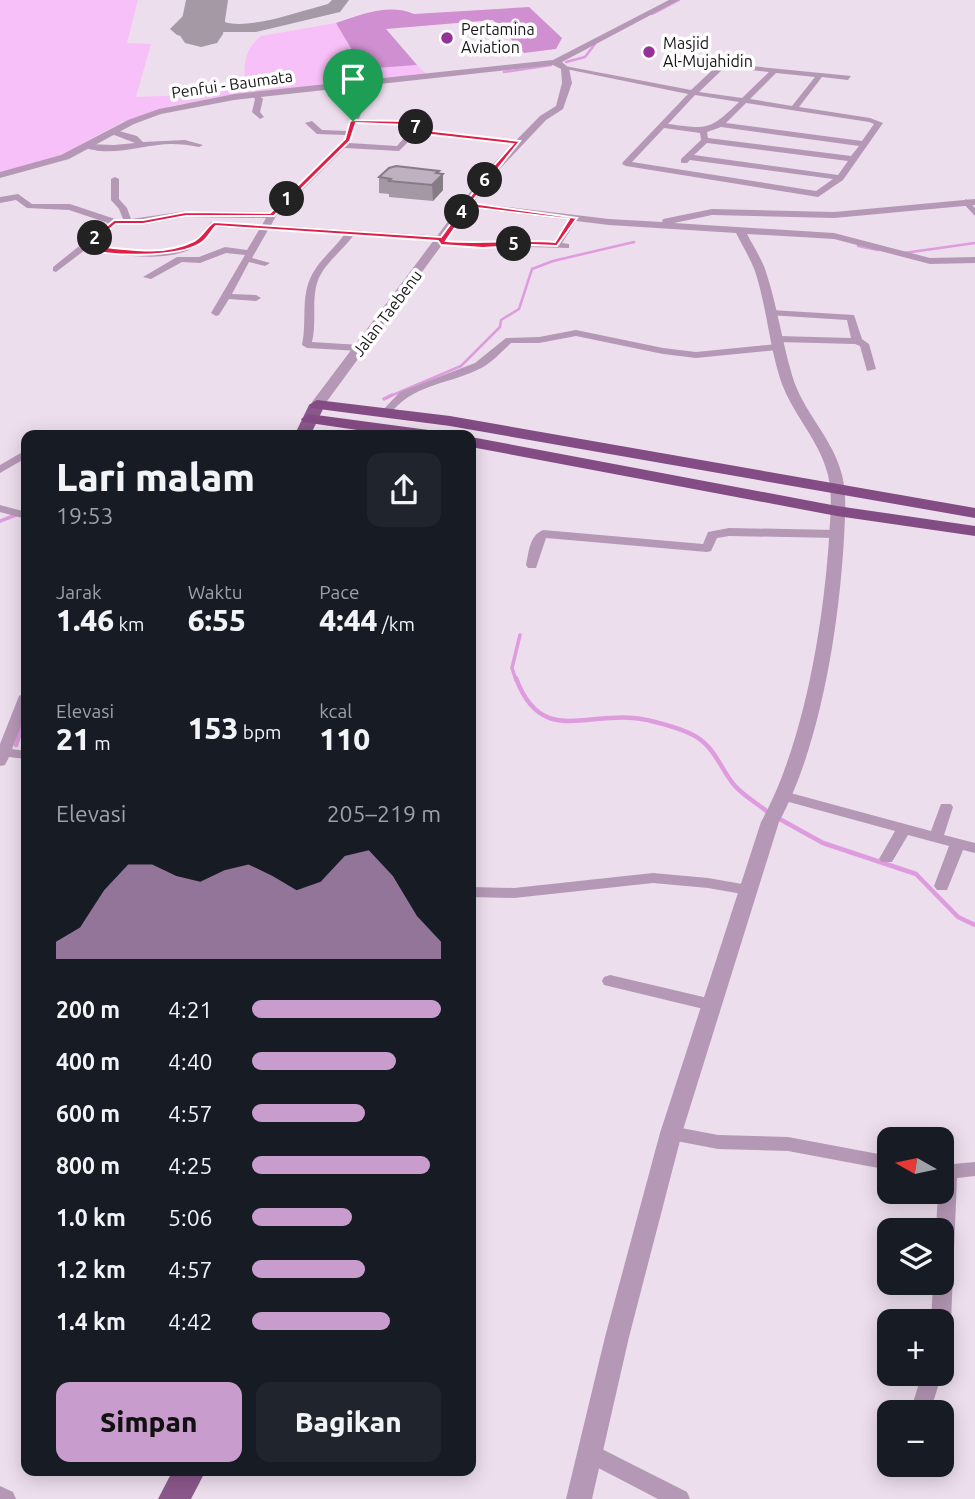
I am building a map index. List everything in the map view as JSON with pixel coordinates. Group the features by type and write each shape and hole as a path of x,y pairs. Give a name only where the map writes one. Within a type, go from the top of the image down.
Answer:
{"highway":[{"path":"308,421 386,412 510,431 975,513"},
{"path":"308,421 385,430"},
{"path":"476,443 837,511 975,530"}],"main road":[{"path":"174,1499 187,1476"}],"street":[{"name":"Penfui - Baumata","path":"0,175 46,163 131,122 183,106 256,94 560,64 675,0"},
{"path":"560,64 693,93 877,121 879,123 840,178 818,194 625,162 693,93 723,65 848,78"},
{"name":"Jalan Taebenu","path":"308,421 467,205 518,143 542,118 560,107 567,83 560,64"},
{"path":"673,172 704,135 720,125 775,70"},
{"path":"793,109 821,75"},
{"path":"216,313 272,215 343,145 351,133 361,102 356,84"},
{"path":"256,94 259,99 256,112 260,117"},
{"path":"353,121 407,123 417,128 454,136 518,143"},
{"path":"309,123 320,132 351,133"},
{"path":"661,125 733,143 854,159"},
{"path":"720,125 865,144"},
{"path":"343,145 399,149 417,128"},
{"path":"112,131 134,138 143,146"},
{"path":"86,146 103,150 175,141 199,145"},
{"path":"718,161 733,143"},
{"path":"688,157 840,178"},
{"path":"115,179 115,200 123,208 128,222"},
{"path":"0,200 18,197 30,206 70,207 114,222 194,214 272,215"},
{"path":"657,225 695,213 834,215 971,202 975,213"},
{"path":"467,205 574,218 844,237 935,262 975,260"},
{"path":"194,214 204,236"},
{"path":"84,247 152,254 193,244 214,224 351,232 483,246 532,243 561,245 574,218"},
{"path":"56,269 114,222"},
{"path":"579,1499 617,1337 671,1133 748,890 820,678 832,600 836,478 820,438 793,395 754,253 740,231"},
{"path":"351,232 314,279 309,305 312,318 307,345 360,348"},
{"path":"148,277 180,259 200,260 225,250 265,263"},
{"path":"227,296 256,298"},
{"path":"771,313 851,317 858,341"},
{"path":"386,412 392,402 414,388 474,368 497,353 509,340 538,340 576,333 673,353 696,355 778,343 858,341 864,344 872,369"},
{"path":"0,470 21,456"},
{"path":"4,509 21,514"},
{"path":"531,565 538,539 543,534 707,548 712,535 729,532 836,534"},
{"path":"21,709 2,757 21,755"},
{"path":"778,807 904,828 975,848"},
{"path":"936,837 946,807"},
{"path":"887,859 904,828"},
{"path":"942,886 958,843"},
{"path":"476,892 514,893 653,878 748,890"},
{"path":"610,981 712,1005"},
{"path":"671,1133 718,1142 788,1144 877,1161"},
{"path":"954,1172 975,1169"},
{"path":"941,1309 944,1204"},
{"path":"590,1452 679,1499"},
{"path":"0,1496 5,1499"}],"shaded area":[{"path":"0,0 138,0 127,43 151,44 136,97 212,94 245,86 248,52 261,36 336,23 363,69 417,65 426,74 224,96 172,106 122,122 58,157 0,174"},
{"path":"529,7 562,38 556,49 524,53 493,20 386,29 417,65 363,69 336,23 385,10 414,14"}],"building":[{"path":"396,166 439,171 436,173 443,174 432,185 389,181 391,179 379,177 389,168"}],"waterway":[{"path":"652,14 679,0"},
{"path":"566,62 585,57 595,44"},
{"path":"504,72 551,65"},
{"path":"388,397 461,366 500,327 501,320 519,309 532,269 553,261 634,242"},
{"path":"904,253 975,243"},
{"path":"858,246 878,250"},
{"path":"388,397 392,395"},
{"path":"384,399 388,397"},
{"path":"0,521 21,513"},
{"path":"516,680 512,668 520,635"},
{"path":"516,678 526,698 538,711 551,718 565,721 634,718 691,734 706,744 739,790 769,813"},
{"path":"16,745 21,730"},
{"path":"776,817 823,843 916,874 958,917 975,925"}],"taxiway":[{"path":"218,25 240,29 256,27 334,8 341,0"},
{"path":"205,14 218,25 199,33 179,29 189,20 205,14"}],"runway":[{"path":"201,34 207,0"}],"place":[{"name":"Pertamina Aviation","path":"447,38"},
{"name":"Masjid Al-Mujahidin","path":"649,52"}],"route":[{"path":"353,121 348,140 272,215 186,214 143,222 114,222 84,247 145,254 160,253 199,242 214,224 443,239 467,205 574,218 557,244 468,246 441,243 443,239 467,205 490,173 518,143 432,133 407,123 353,121"}]}
